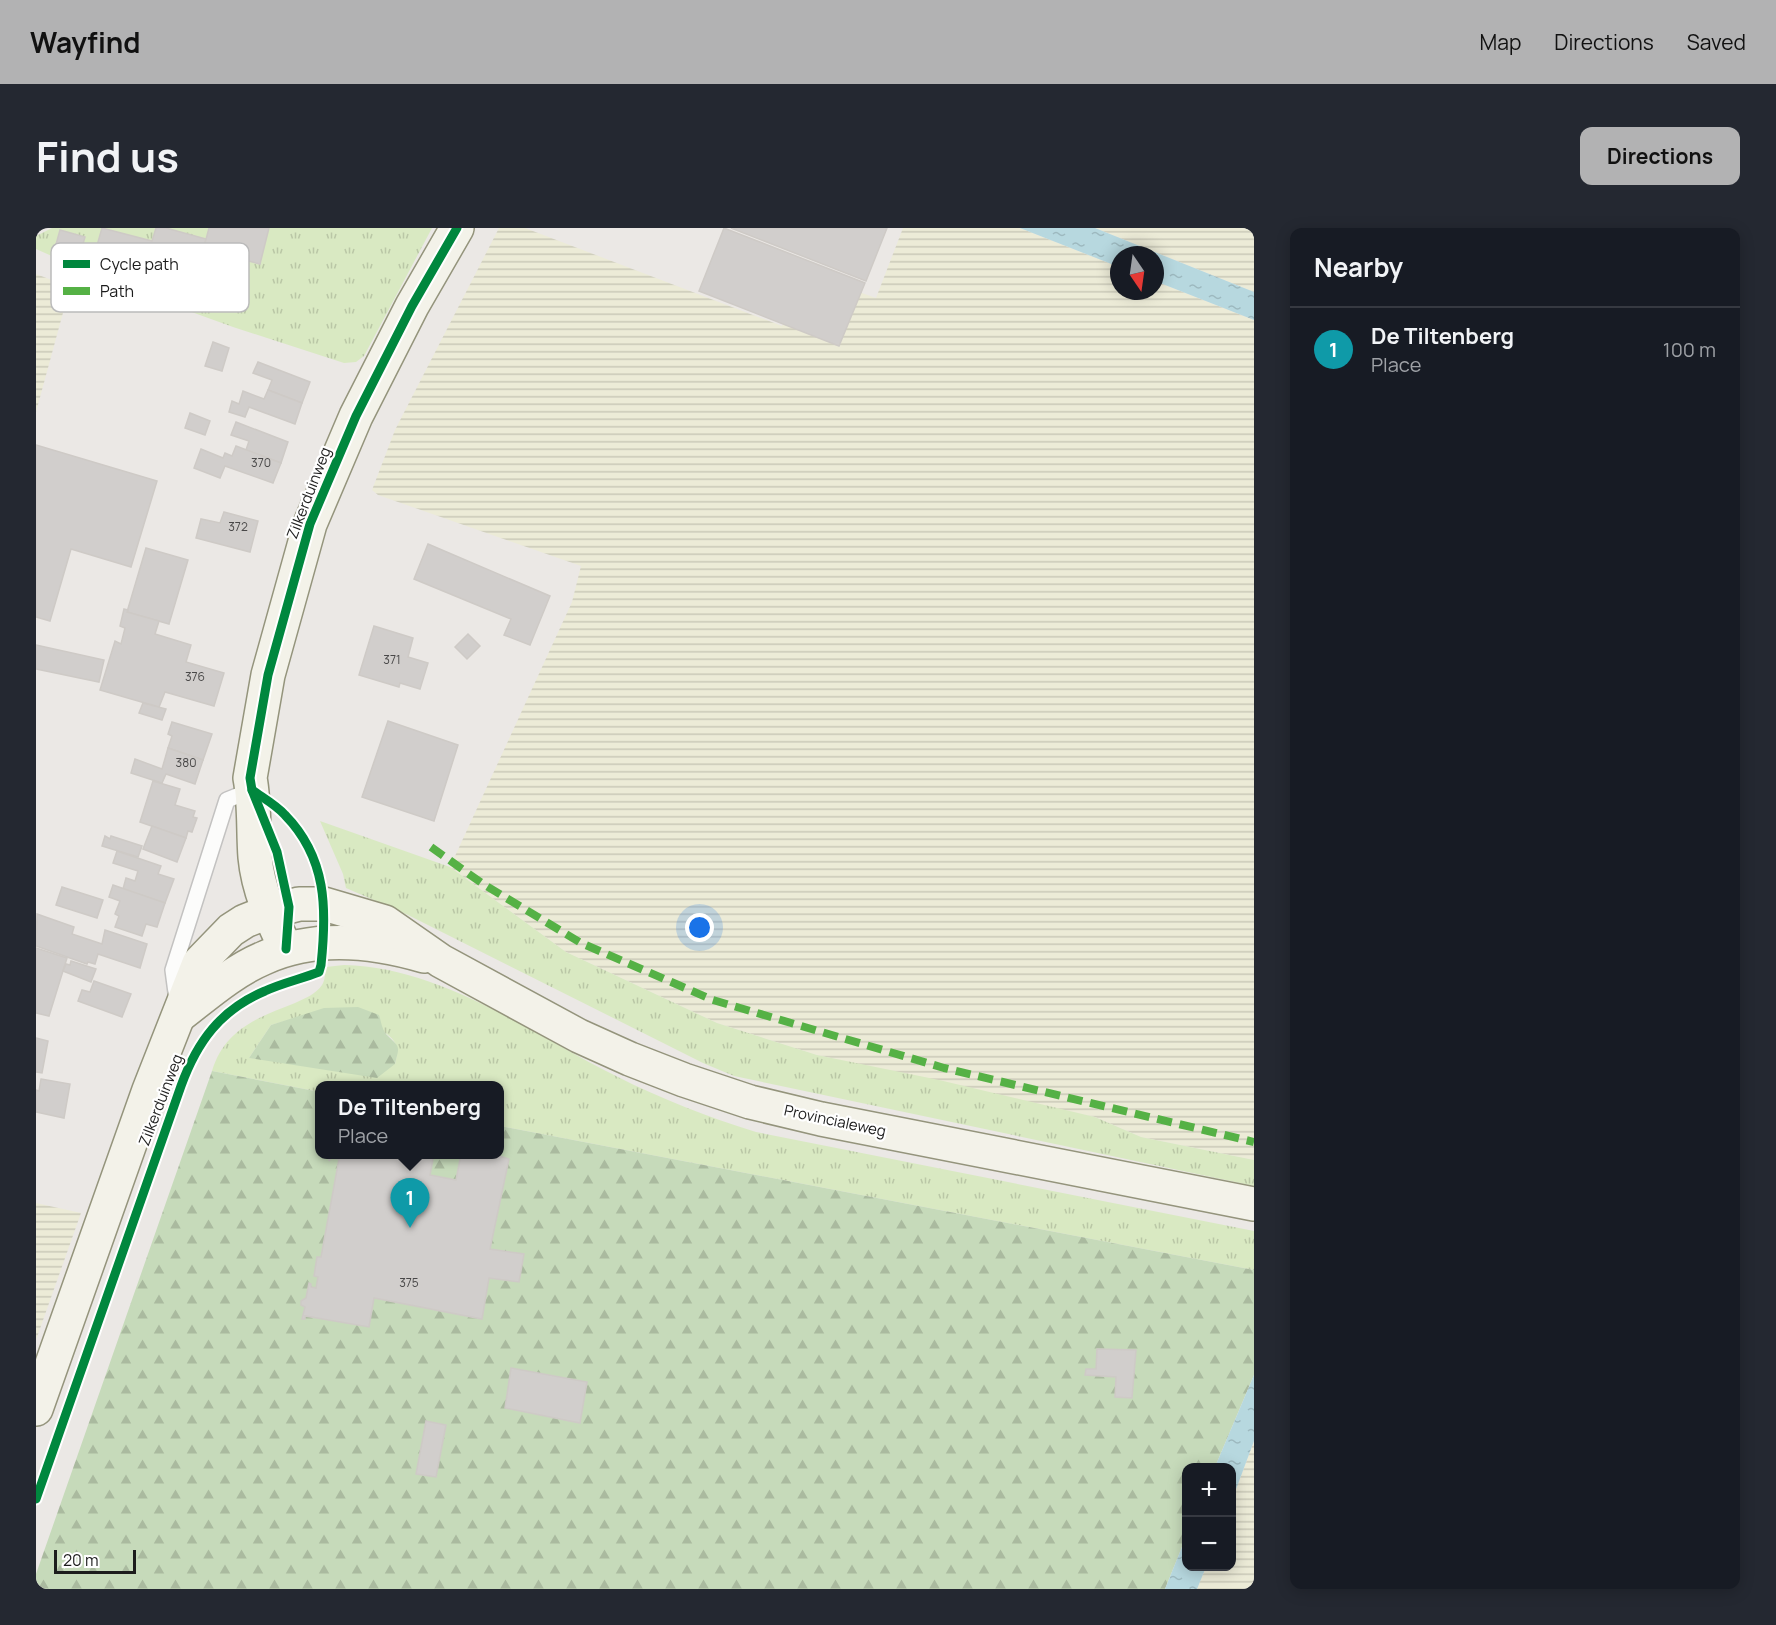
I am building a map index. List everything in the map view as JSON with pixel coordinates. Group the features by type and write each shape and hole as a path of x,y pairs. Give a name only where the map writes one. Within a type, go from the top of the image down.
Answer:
{"main road":[{"name":"Zilkerduinweg","path":"180,1015 220,984 253,963 286,949 278,909 255,860 250,778 252,756 268,675 310,524 356,416 412,306 457,228"},
{"name":"Provincialeweg","path":"278,909 299,904 324,904 385,922 441,961 579,1036 684,1080 750,1102 821,1119 1254,1204"},
{"name":"Zilkerduinweg","path":"36,1409 148,1090 199,963 231,930 245,921 278,909"},
{"name":"Provincialeweg","path":"286,949 323,943 356,943 407,951 441,961"}],"lane":[{"path":"180,1015 173,970 227,800 252,790"}],"green space":[{"path":"52,228 432,228 364,356 356,362 344,363 192,312 249,312 249,243 51,243 51,256 36,249 36,236"},
{"path":"499,228 525,228 782,326 806,273 876,298 903,228 1020,228 1110,263 1110,300 1164,300 1164,285 1254,320 1254,1160 1141,1137 1095,1117 817,1055 717,1023 566,952 450,867 572,602 581,566 378,495 372,490 395,430"},
{"path":"1095,228 1254,228 1254,292 1164,256 1164,246 1140,246"},
{"path":"36,274 51,280 51,312 63,312 36,412"},
{"path":"320,821 450,867 566,952 717,1023 817,1055 939,1080 1095,1117 1141,1137 1254,1160 1254,1186 734,1076 703,1063 408,915 346,888 343,874"},
{"path":"344,965 380,969 416,977 484,1005 633,1084 685,1107 756,1132 1254,1231 1254,1270 504,1127 504,1081 315,1081 315,1091 212,1071 225,1045 234,1035 255,1020 313,994 324,979 326,967","holes":["299,1017 384,1032 392,1039 397,1054 395,1064 249,1058 271,1025"]},
{"path":"358,1007 379,1015 385,1032 398,1047 395,1064 377,1078 249,1058 271,1025 324,1008"},
{"path":"212,1071 315,1091 315,1159 504,1159 504,1127 1254,1270 1254,1375 1217,1463 1182,1463 1182,1547 1165,1589 36,1589 36,1574"},
{"path":"36,1203 81,1213 36,1340"},
{"path":"1254,1441 1254,1589 1197,1589 1204,1571 1236,1571 1236,1489"}],"water":[{"path":"1020,228 1095,228 1140,246 1110,246 1110,263"},
{"path":"1164,256 1254,292 1254,320 1164,285"},
{"path":"1254,1375 1254,1441 1236,1489 1236,1463 1217,1463"},
{"path":"1182,1547 1182,1571 1204,1571 1197,1589 1165,1589"}],"building":[{"path":"102,228 152,241 156,228 166,228 206,239 205,243 98,243"},
{"path":"209,228 269,228 260,264 249,261 249,243 205,243"},
{"path":"724,228 865,283 839,346 699,291"},
{"path":"731,228 887,228 866,281"},
{"path":"60,230 85,237 83,243 56,243"},
{"path":"213,342 229,348 222,371 205,366"},
{"path":"258,362 310,382 302,403 268,390 272,380 253,373"},
{"path":"268,390 302,403 295,424 249,407 245,417 229,412 232,401 239,404 243,391 264,399"},
{"path":"190,413 210,421 205,435 185,428"},
{"path":"236,422 288,442 281,463 246,450 249,441 231,435"},
{"path":"36,445 157,481 131,567 71,549 50,621 36,617"},
{"path":"236,446 281,463 273,483 225,466 220,478 194,468 201,449 223,458 225,453 232,456"},
{"path":"224,512 258,521 250,552 196,538 201,519 220,523"},
{"path":"428,544 550,596 530,645 504,635 511,619 414,579"},
{"path":"146,548 188,560 169,624 127,612"},
{"path":"124,609 128,610 127,612 159,621 155,634 191,645 186,662 224,673 214,706 165,692 159,707 100,690 115,641 121,644 125,628 120,626"},
{"path":"374,626 413,638 408,657 428,663 420,689 400,683 399,687 359,675"},
{"path":"468,634 480,646 467,659 455,647"},
{"path":"36,645 104,660 99,682 36,669"},
{"path":"143,703 166,709 162,720 139,713"},
{"path":"388,721 458,745 434,821 362,797"},
{"path":"172,722 212,734 203,760 168,748 172,736 168,734"},
{"path":"168,748 203,760 195,784 166,774 162,783 131,773 135,759 162,769"},
{"path":"153,781 180,789 175,805 195,811 193,817 197,818 192,832 188,831 186,838 140,822"},
{"path":"152,826 186,838 177,862 143,849"},
{"path":"105,836 142,846 138,857 102,846"},
{"path":"117,851 161,866 158,874 174,879 165,903 123,889 126,878 135,881 138,871 113,863"},
{"path":"113,885 165,903 157,927 146,924 142,936 115,927 119,916 115,914 120,901 109,897"},
{"path":"62,887 103,900 97,918 56,905"},
{"path":"37,914 74,927 72,934 102,944 105,930 147,944 140,968 98,954 95,964 88,962 87,964 36,946"},
{"path":"36,948 67,958 49,1016 36,1013"},
{"path":"71,961 96,969 91,982 63,971 66,964 70,965"},
{"path":"94,981 131,994 122,1017 78,1001 82,990 90,992"},
{"path":"36,1038 48,1041 42,1073 36,1072"},
{"path":"41,1079 70,1084 64,1118 36,1112 36,1090 39,1091"},
{"path":"339,1159 433,1159 430,1175 456,1180 460,1159 509,1159 490,1249 524,1254 519,1282 489,1278 482,1319 374,1298 369,1327 305,1316 305,1319 302,1319 305,1307 301,1305 301,1301 306,1298 309,1283 311,1287 316,1288 318,1277 314,1276 317,1257 321,1257"},
{"path":"1097,1349 1136,1350 1132,1398 1115,1397 1116,1377 1085,1375 1086,1369 1096,1369"},
{"path":"511,1368 587,1382 580,1423 505,1408"},
{"path":"426,1421 446,1425 436,1477 416,1474"}],"marked path":[{"path":"431,847 483,884 581,943 713,1000 944,1068 1254,1142"}],"cycle path":[{"path":"286,949 289,907 277,852 252,790 250,778 268,675 310,524 356,416 412,306 457,228"},
{"path":"36,1499 181,1086 195,1055 212,1029 235,1008 271,988 319,972 324,924 321,885 316,867 299,831 274,805 252,790"}],"place":[{"name":"De Tiltenberg","path":"410,1228"}]}
